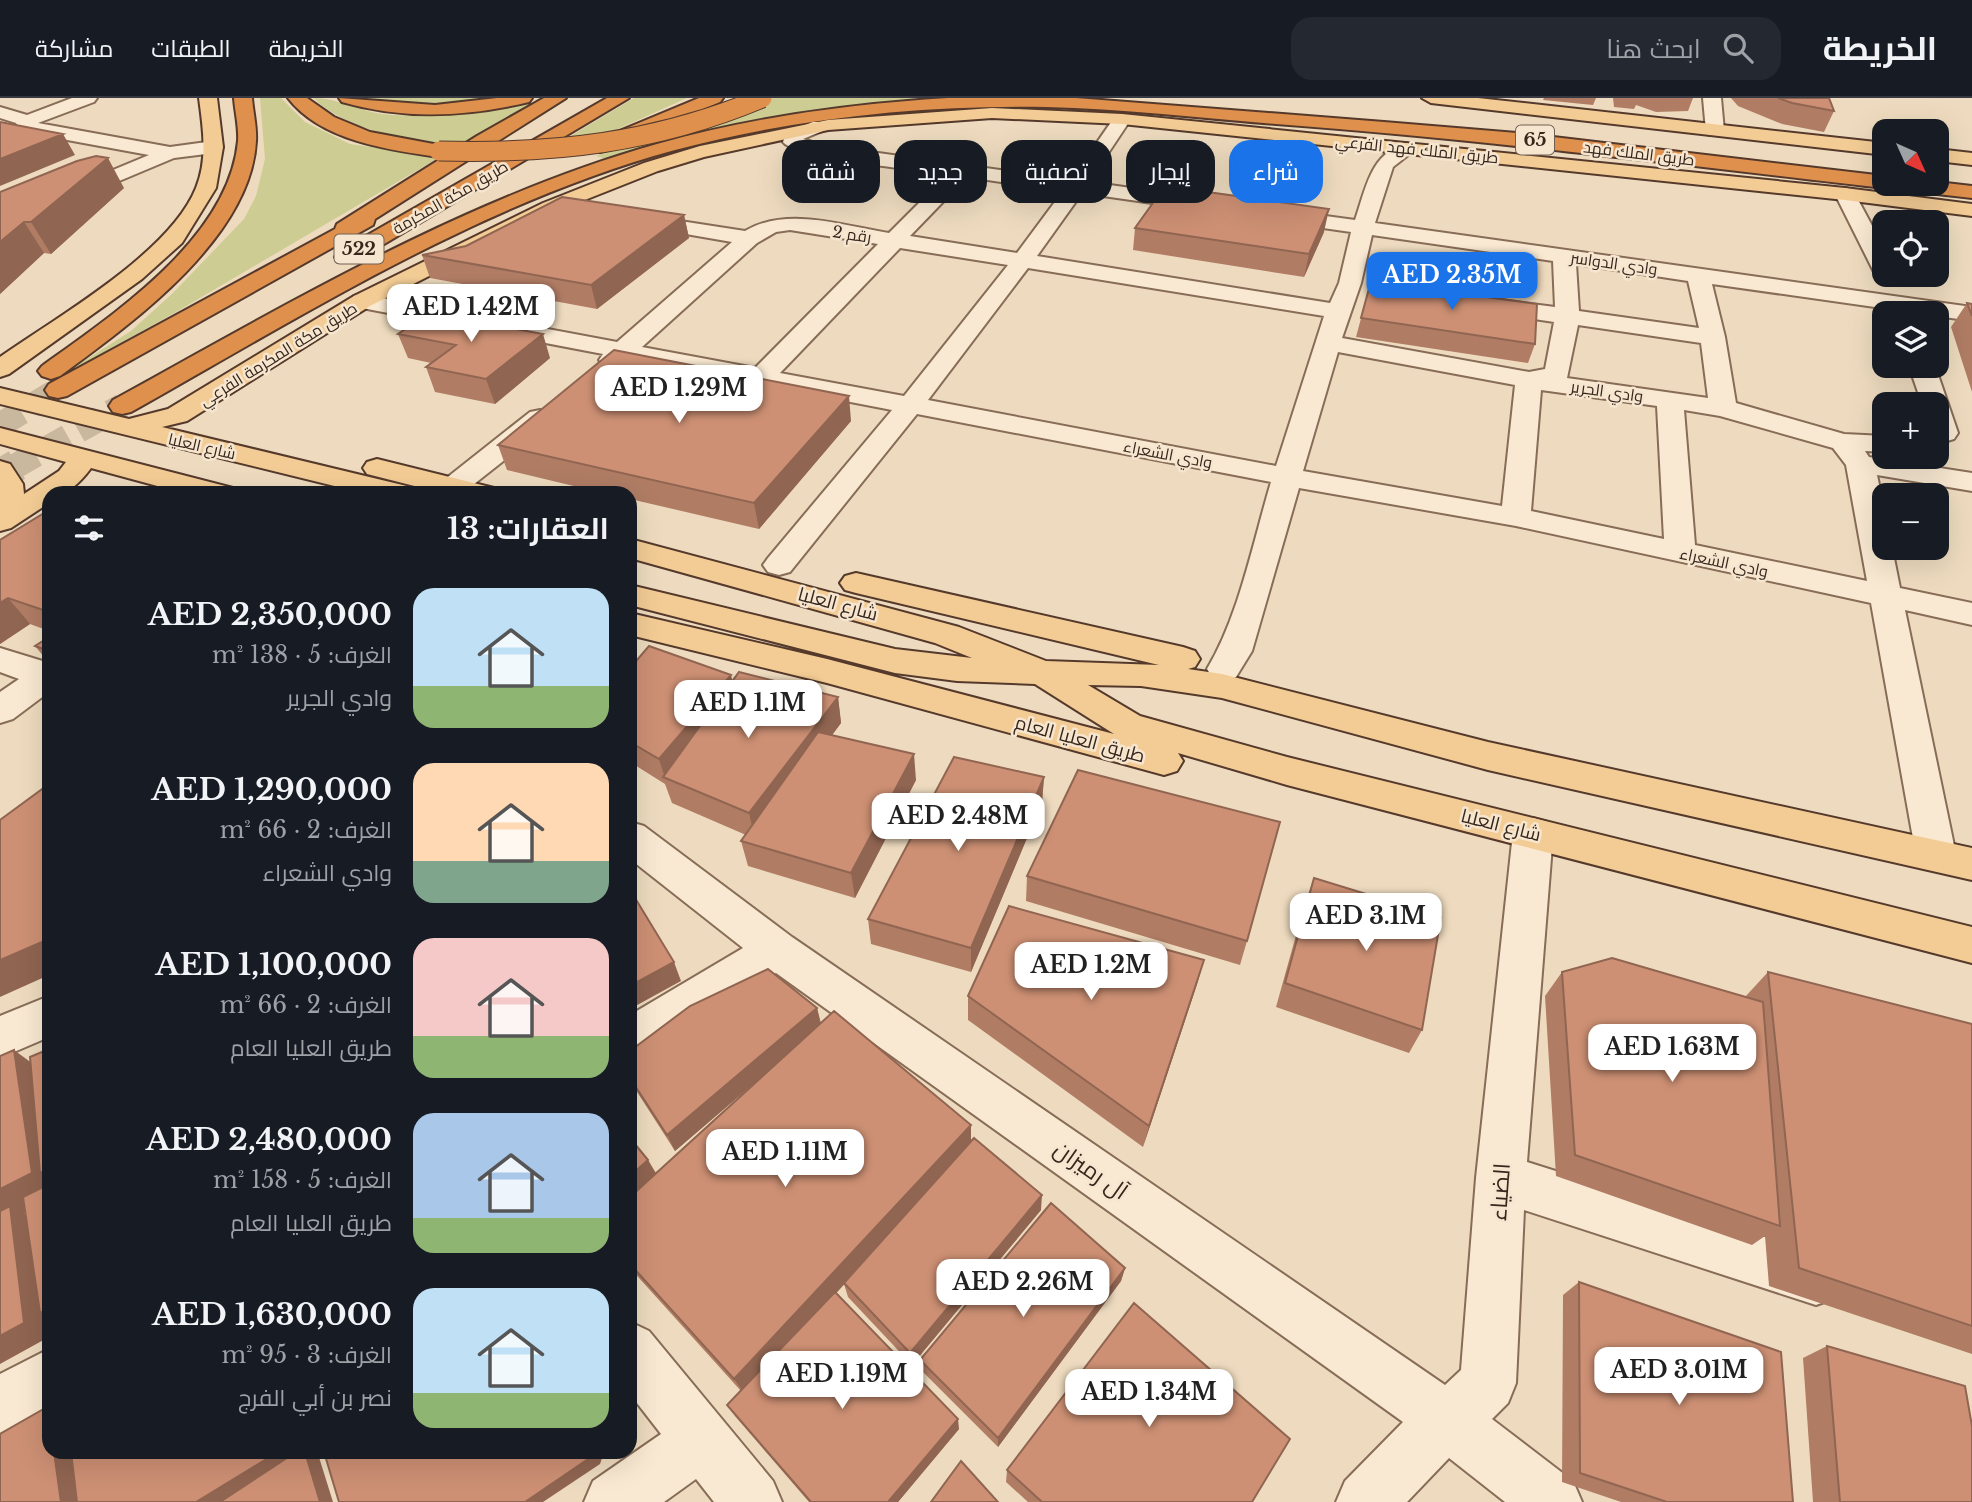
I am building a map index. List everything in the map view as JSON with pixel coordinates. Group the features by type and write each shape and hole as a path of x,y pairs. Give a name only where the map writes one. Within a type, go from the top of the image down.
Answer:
{"highway":[{"path":"35,382 111,327 169,279 202,241 240,180 248,116 243,98"},
{"path":"297,98 321,118 352,133 439,151 514,152 600,145 689,126 762,98"},
{"path":"348,98 385,107 437,109 490,105 523,98"},
{"path":"309,253 484,140 557,98"},
{"name":"طريق مكة المكرمة","path":"58,390 584,98"},
{"name":"طريق مكة المكرمة","path":"98,399 620,98"},
{"name":"طريق الملك فهد","path":"1186,98 1548,135 1872,161"},
{"path":"123,417 319,297 535,177 634,130 707,101"},
{"path":"319,297 468,223 532,194 598,170 707,137 841,113 948,104 1048,102 1394,127 1548,135"},
{"name":"طريق الملك فهد","path":"1336,104 1872,180"},
{"path":"1413,108 1548,135"},
{"path":"1950,169 1972,171"},
{"path":"1950,190 1972,192"}],"main road":[{"path":"0,369 134,274 174,238 206,188 214,147 208,98"},
{"path":"1431,98 1872,148"},
{"name":"طريق الملك فهد الفرعي","path":"819,126 992,113 1122,119 1845,194 1972,210"},
{"name":"طريق مكة المكرمة الفرعي","path":"123,417 177,415 362,301 550,207 651,167 700,152 819,126"},
{"path":"1950,156 1972,159"},
{"path":"0,344 40,331 134,274"},
{"path":"307,335 228,396 223,421 246,436 454,486"},
{"name":"شارع العليا","path":"0,396 123,417 376,486"},
{"path":"0,436 191,486"},
{"path":"55,486 69,477 83,459"},
{"path":"0,470 9,484 9,500 0,507"},
{"path":"0,522 42,495"},
{"path":"0,540 42,519"},
{"path":"637,531 1224,669 1488,756"},
{"name":"شارع العليا","path":"637,550 923,628 1042,673 1128,726 1287,771 1972,945"},
{"name":"شارع العليا","path":"637,597 895,661 957,669 1141,674 1222,686 1488,756 1972,864"},
{"name":"طريق العليا العام","path":"637,626 827,671 1335,807 1533,833"}],"street":[{"path":"1,113 27,121 88,98"},
{"path":"1712,98 1715,131"},
{"path":"1109,140 1122,119"},
{"path":"27,121 25,124 35,129 170,153"},
{"path":"819,126 793,137 792,142 819,150 894,160"},
{"path":"0,225 170,153 214,147"},
{"path":"1224,669 1235,651 1244,626 1327,343 1350,283 1363,228 1384,164 1407,149"},
{"path":"1112,191 1228,208"},
{"path":"1845,194 1872,246"},
{"path":"762,376 931,203"},
{"path":"779,565 910,405 1066,203"},
{"path":"550,207 590,214"},
{"name":"وادي الدواسر","path":"1255,212 1698,275 1872,304"},
{"path":"617,218 749,238"},
{"name":"رقم 2","path":"593,375 626,349 749,238 763,228 790,224 1338,311"},
{"path":"1516,517 1529,380 1557,374 1567,317 1564,256"},
{"path":"1698,275 1713,337 1723,408"},
{"path":"1350,283 1377,288"},
{"path":"1458,300 1713,337"},
{"name":"وادي الشعراء","path":"362,301 626,349 1287,477 1516,517 1972,614"},
{"name":"وادي الدواسر","path":"1949,312 1972,314"},
{"name":"وادي الجرير","path":"1327,343 1529,380 1723,408 1972,482"},
{"path":"454,486 561,401"},
{"path":"1670,401 1680,553"},
{"path":"1863,450 1884,597 1936,855"},
{"path":"0,660 42,674"},
{"path":"0,710 42,680"},
{"name":"الضياء","path":"1366,1502 1446,1419 1488,1383 1501,1178 1533,833"},
{"name":"آل رميزان","path":"637,842 777,950 1446,1419 1552,1502"},
{"path":"637,1035 777,950"},
{"path":"0,1038 42,1019"},
{"path":"1501,1178 1854,1291"},
{"path":"637,1359 752,1502"},
{"path":"0,1406 42,1381"},
{"path":"614,1502 702,1440"}],"green space":[{"path":"260,98 281,98 305,122 350,144 440,157 176,312 54,380 131,331 173,293 244,219 256,196 265,159"},
{"path":"314,98 382,114 421,116 540,101 471,141 449,144 407,139 363,127 326,109"},
{"path":"354,98 508,98 431,107"},
{"path":"634,98 687,98 600,137 564,140"},
{"path":"773,98 1010,98 900,103 609,160 596,156 639,139 729,115"}],"building":[{"path":"1778,98 1829,98 1834,111 1792,103"},
{"path":"0,122 63,134 0,159"},
{"path":"96,156 108,158 31,222 24,222 0,242 0,192"},
{"path":"1215,193 1229,195 1229,203 1286,203 1329,209 1309,254 1135,228 1153,203 1215,203"},
{"path":"562,197 684,215 591,285 422,255 466,246"},
{"path":"1371,281 1537,304 1535,344 1361,318"},
{"path":"429,313 543,334 486,379 426,367 456,345 398,334"},
{"path":"614,350 849,396 754,503 498,445"},
{"path":"42,514 42,610 8,598 0,603 0,540"},
{"path":"649,646 731,675 659,759 637,746 637,660"},
{"path":"739,672 838,697 749,813 663,777"},
{"path":"818,732 914,754 851,873 741,841"},
{"path":"954,757 1044,777 971,948 868,919"},
{"path":"1078,770 1280,822 1247,941 1027,876"},
{"path":"42,789 42,942 0,960 0,820"},
{"path":"1314,878 1441,917 1422,1030 1285,983"},
{"path":"637,901 674,962 637,982"},
{"path":"1009,906 1204,960 1149,1126 968,996"},
{"path":"1612,958 1763,1002 1780,1226 1575,1155 1562,972"},
{"path":"768,969 817,1008 667,1135 637,1089 637,1046 690,1006"},
{"path":"1768,972 1972,1024 1972,1326 1799,1268"},
{"path":"834,1011 971,1125 734,1379 637,1272 637,1191"},
{"path":"14,1050 32,1173 0,1189 0,1056"},
{"path":"42,1052 40,1173 30,1057"},
{"path":"974,1138 1042,1195 910,1353 844,1283"},
{"path":"637,1147 648,1160 637,1170"},
{"path":"42,1188 40,1313 23,1197"},
{"path":"1051,1203 1125,1268 998,1438 920,1360"},
{"path":"10,1206 24,1323 0,1336 0,1211"},
{"path":"1579,1282 1781,1352 1793,1502 1667,1502 1580,1473"},
{"path":"835,1292 958,1419 888,1502 811,1502 727,1405"},
{"path":"1134,1303 1290,1439 1252,1502 1042,1502 1007,1470"},
{"path":"1827,1346 1965,1386 1972,1426 1972,1502 1840,1502"},
{"path":"42,1410 42,1459 55,1459 61,1502 0,1502 0,1434"},
{"path":"72,1459 267,1459 196,1502 77,1502"},
{"path":"285,1459 307,1459 320,1502 220,1502"},
{"path":"326,1459 588,1459 525,1502 339,1502"},
{"path":"961,1461 998,1502 931,1502"}],"tunnel":[{"path":"0,425 58,390"},
{"path":"14,467 122,406"},
{"path":"0,475 17,465"}]}
